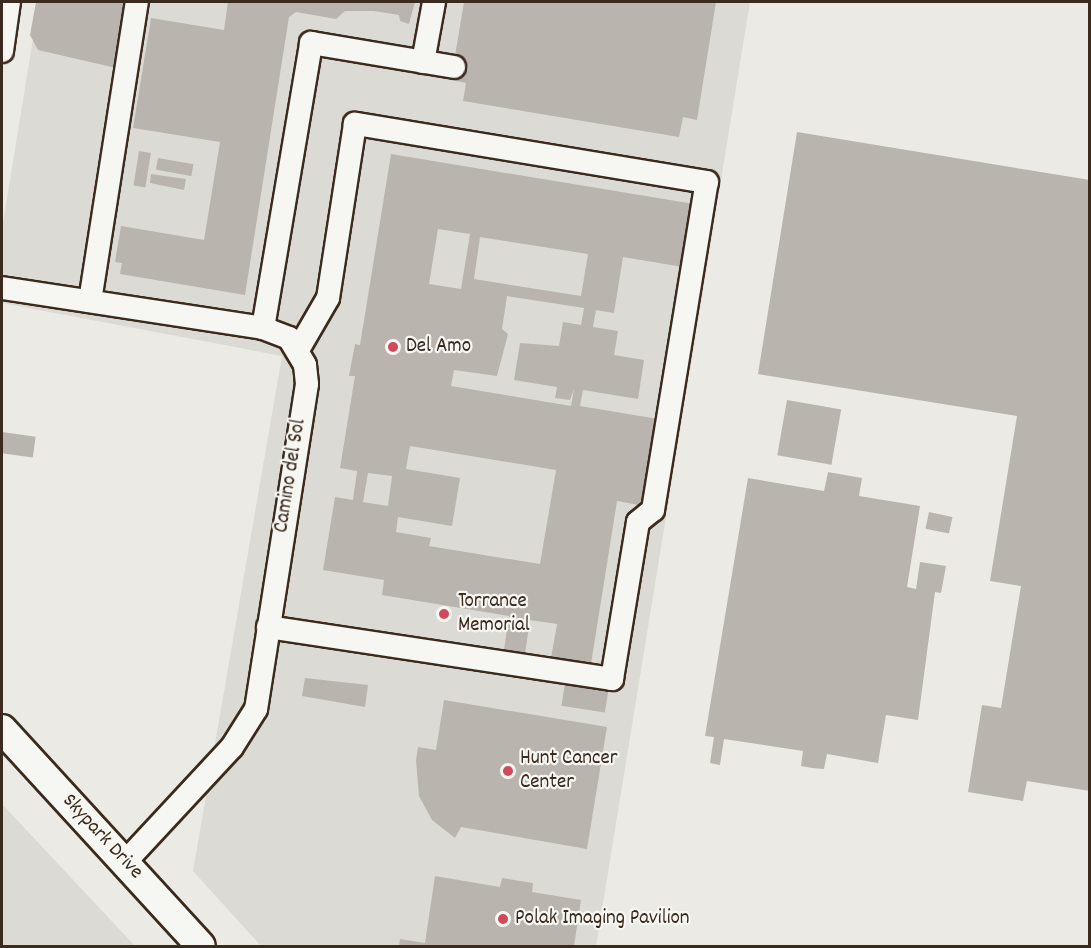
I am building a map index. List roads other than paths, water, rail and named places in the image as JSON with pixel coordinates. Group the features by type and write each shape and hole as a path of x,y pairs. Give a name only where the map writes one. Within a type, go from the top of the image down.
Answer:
{"main road":[{"name":"Skypark Drive","path":"2,729 201,946"}],"street":[{"path":"2,51 9,2"},
{"path":"90,301 137,2"},
{"path":"423,62 434,2"},
{"path":"263,328 311,43 454,67"},
{"path":"2,288 263,328 299,348 328,298 355,124 707,182 653,510 638,522 612,679 268,627"},
{"name":"Camino del Sol","path":"125,862 232,747 256,709 307,384 299,348"}],"place":[{"name":"Del Amo","path":"393,347"},
{"name":"Torrance Memorial","path":"444,614"},
{"name":"Hunt Cancer Center","path":"508,771"},
{"name":"Polak Imaging Pavilion","path":"503,919"}]}
